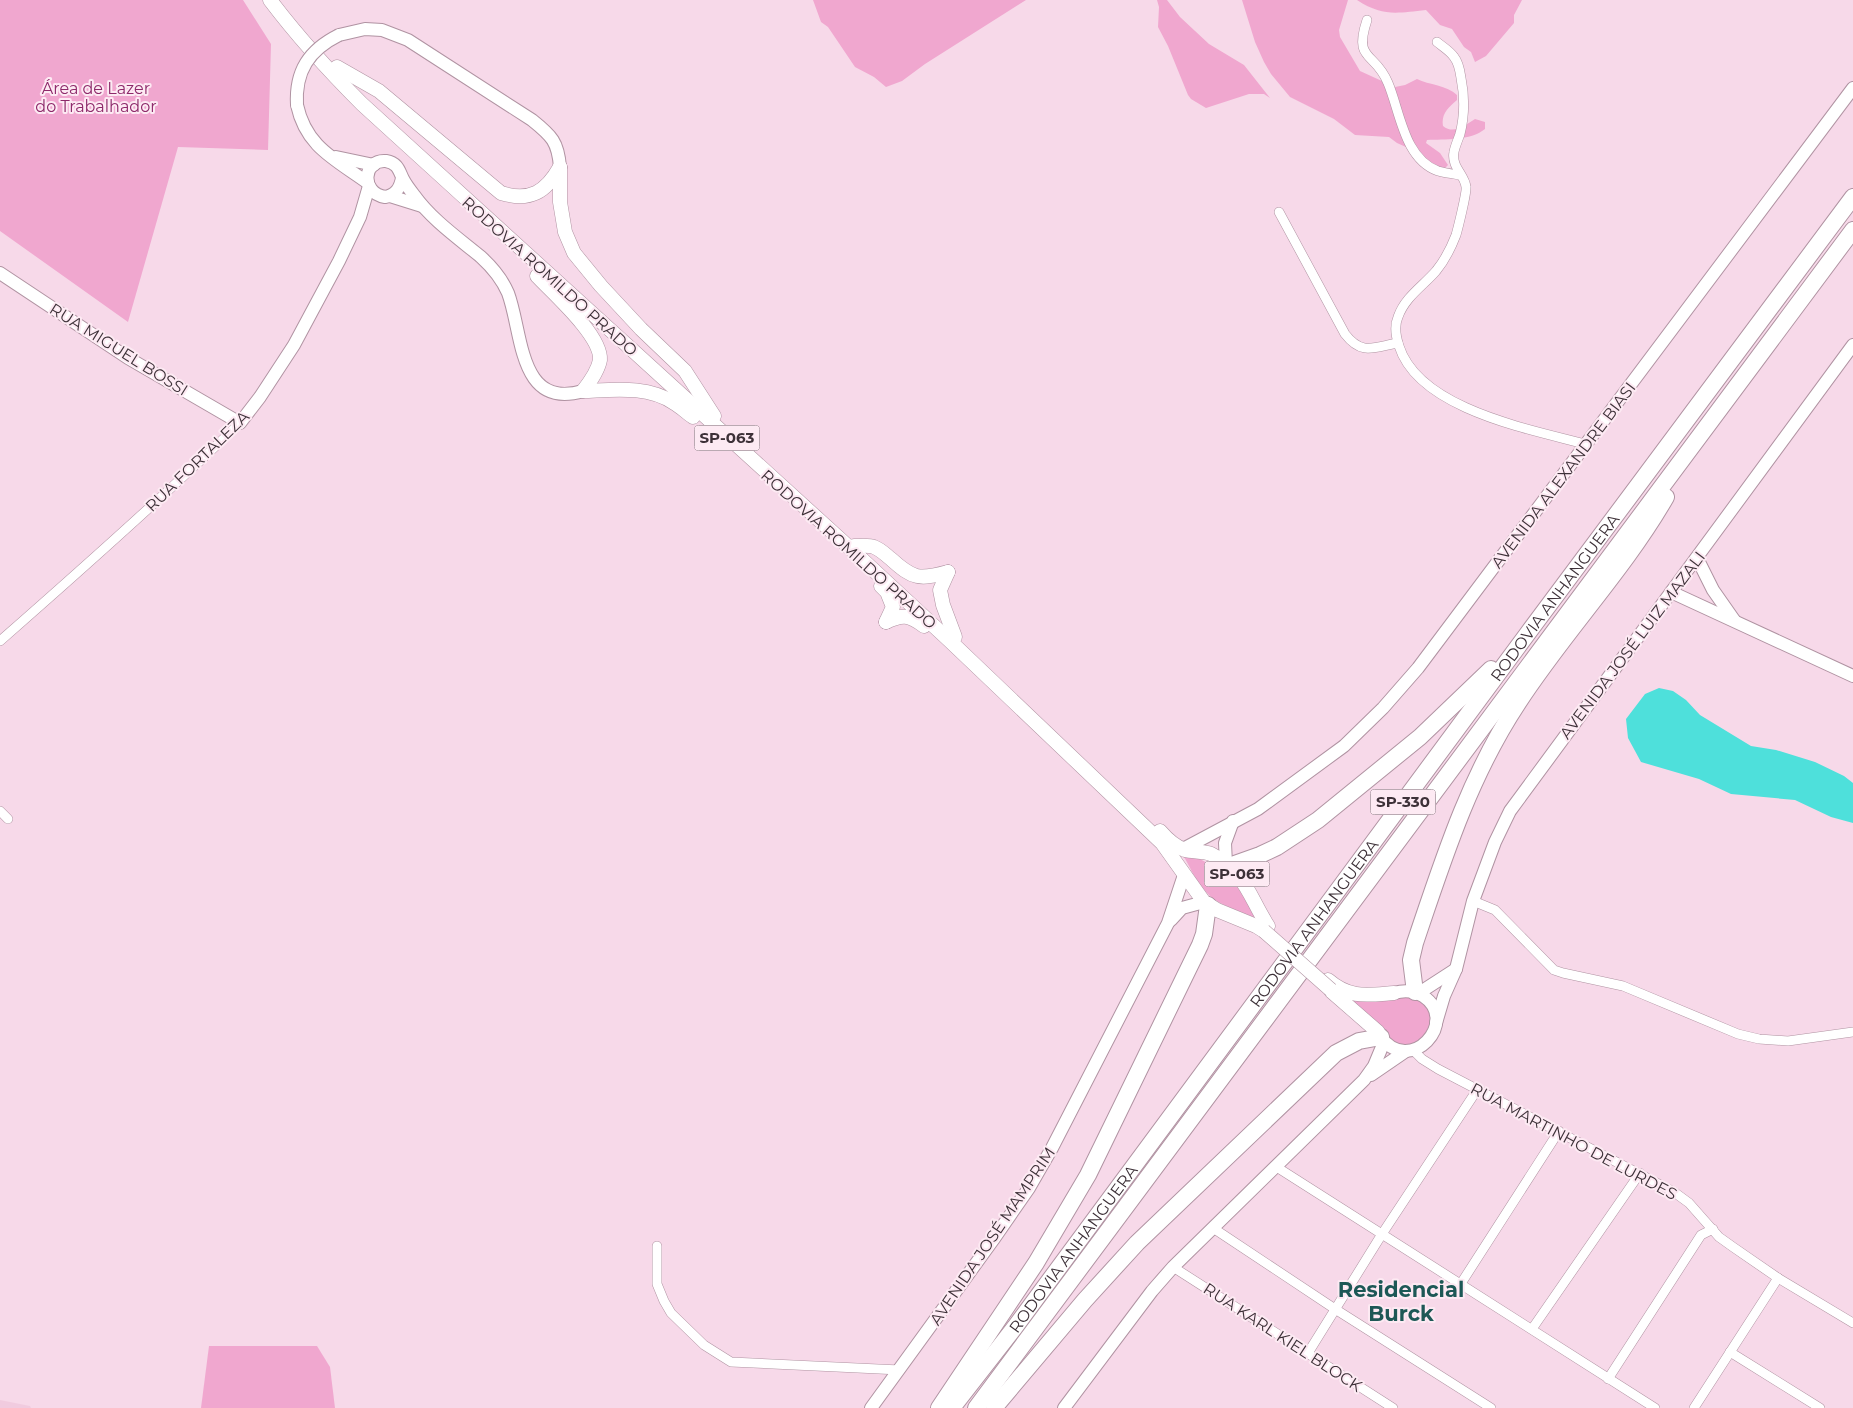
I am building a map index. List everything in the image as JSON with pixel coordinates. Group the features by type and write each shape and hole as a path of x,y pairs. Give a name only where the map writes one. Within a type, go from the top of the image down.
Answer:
{"highway":[{"name":"RODOVIA ANHANGUERA","path":"952,1408 1015,1327 1853,197"},
{"name":"RODOVIA ANHANGUERA","path":"976,1408 1853,230"},
{"path":"1417,992 1411,960 1415,943 1460,812 1485,761 1517,704 1645,531 1708,424"},
{"path":"1227,865 1260,855 1277,847 1318,820 1420,737 1528,633"},
{"path":"939,1408 1036,1263 1088,1175 1200,946 1204,934 1206,903"},
{"path":"994,1408 1085,1300 1137,1242 1336,1053 1359,1041 1381,1037"}],"main road":[{"name":"RODOVIA ROMILDO PRADO","path":"270,0 326,68 362,104 743,452 853,548"},
{"name":"RODOVIA ROMILDO PRADO","path":"277,0 298,26 337,67 430,160 714,416 853,548 1166,837 1183,850"},
{"path":"422,206 374,192 368,185 316,145 300,119 296,91 302,68 316,49 339,34 365,29 382,30 408,40 549,133 559,152 561,209 565,232 574,253 601,286 685,370 714,416"},
{"path":"337,67 379,91 501,193 524,197 536,194 554,178 560,167"},
{"name":"AVENIDA ALEXANDRE BIASI","path":"1183,850 1258,809 1344,746 1383,708 1418,668 1853,88"},
{"path":"329,156 374,165 382,162 392,163 399,169 402,178 422,206 494,269 508,292 526,364 538,384 552,392 562,394 623,389 648,392 672,402 743,452"},
{"path":"368,185 368,175 374,165"},
{"path":"388,196 398,191 402,178"},
{"name":"RUA FORTALEZA","path":"240,423 260,397 294,345 340,261 360,217 368,185"},
{"name":"RUA FORTALEZA","path":"360,217 388,196"},
{"path":"496,228 529,268 589,332 595,341 599,349 600,359 592,379 583,391"},
{"name":"RUA MIGUEL BOSSI","path":"0,273 128,358 240,423"},
{"name":"AVENIDA JOSÉ LUIZ MAZALI","path":"1364,1080 1410,1051 1424,1045 1433,1036 1444,996 1456,968 1473,901 1495,842 1510,810 1853,345"},
{"path":"874,547 886,554 914,577 925,578 948,572 940,590 952,639 910,617 899,617 886,622 893,607 888,592 868,573 853,548 874,547"},
{"path":"1696,558 1713,590 1735,622"},
{"path":"1672,592 1853,676"},
{"name":"RODOVIA ROMILDO PRADO","path":"952,639 1162,844 1184,875"},
{"path":"1227,865 1224,843 1233,822"},
{"name":"SP-063","path":"1183,850 1210,854 1243,879 1252,894 1266,929 1329,985 1381,1037"},
{"name":"SP-063","path":"1184,875 1206,903 1227,915 1266,929"},
{"name":"AVENIDA JOSÉ MAMPRIM","path":"871,1408 993,1240 1038,1172 1168,924 1184,875"},
{"name":"AVENIDA JOSÉ MAMPRIM","path":"1168,924 1182,908 1206,903"},
{"path":"1417,992 1456,968"},
{"name":"SP-063","path":"1329,985 1357,995 1394,993"},
{"path":"1394,993 1400,991 1417,992 1426,998 1436,1014 1436,1023"},
{"path":"1064,1408 1172,1267 1364,1080 1374,1066 1381,1037 1398,1050 1410,1051"}],"street":[{"path":"1367,20 1362,35 1362,46 1365,53 1385,76 1400,121 1413,150 1425,162 1437,170 1460,175"},
{"path":"1437,42 1454,57 1459,66 1465,100 1464,116 1453,154 1460,175 1467,185 1456,233 1448,253 1435,272 1403,304 1395,327 1402,358 1415,375 1436,391 1465,408 1501,422 1585,444"},
{"path":"1279,212 1345,334 1352,343 1360,348 1369,348 1398,343"},
{"name":"RUA FORTALEZA","path":"0,641 97,556 240,423"},
{"path":"0,811 8,819"},
{"path":"1473,901 1494,910 1554,970 1624,986 1738,1034 1759,1039 1788,1041 1853,1032"},
{"name":"RUA MARTINHO DE LURDES","path":"1410,1051 1422,1060 1477,1090 1674,1192 1689,1203 1719,1237 1778,1278 1853,1323"},
{"path":"1308,1353 1382,1234 1477,1090"},
{"path":"1460,1285 1559,1131"},
{"path":"1275,1166 1655,1408"},
{"path":"1532,1329 1640,1173"},
{"path":"1213,1228 1335,1309 1491,1408"},
{"path":"1608,1378 1701,1235 1713,1229"},
{"path":"657,1246 657,1284 671,1313 704,1345 731,1362 900,1370"},
{"name":"RUA KARL KIEL BLOCK","path":"1172,1267 1393,1408"},
{"path":"1694,1408 1778,1278"},
{"path":"1730,1352 1820,1408"}],"shaded area":[{"path":"0,1400 30,1406 31,1408 0,1408"}],"green space":[{"name":"Área de Lazer do Trabalhador","path":"0,0 243,0 271,44 268,150 178,147 128,322 0,231"},
{"path":"813,0 1026,0 925,64 902,81 886,87 874,77 855,67 828,27 821,22"},
{"path":"1157,0 1167,0 1180,17 1209,44 1244,65 1270,98 1264,94 1249,94 1206,108 1191,99 1158,27 1159,7"},
{"path":"1242,0 1348,0 1339,30 1340,37 1360,71 1395,87 1405,85 1417,79 1448,89 1457,95 1457,100 1444,115 1443,126 1451,130 1475,119 1485,122 1485,129 1472,136 1427,140 1426,143 1440,153 1448,165 1445,168 1429,171 1406,147 1389,137 1355,135 1334,119 1290,97 1271,74 1264,62 1255,42"},
{"path":"1357,0 1522,0 1514,15 1514,23 1486,56 1475,62 1471,52 1464,47 1452,29 1440,25 1426,10 1398,13 1383,11"},
{"path":"1178,847 1224,873 1236,885 1261,924 1210,896 1196,879"},
{"path":"1400,996 1416,998 1429,1011 1428,1029 1416,1042 1407,1045 1392,1041 1349,998"},
{"path":"209,1346 317,1346 330,1367 335,1408 201,1408"}],"water":[{"path":"1659,688 1673,691 1686,700 1700,715 1751,746 1776,750 1815,762 1844,776 1853,783 1853,823 1831,817 1795,800 1731,794 1699,779 1641,762 1628,738 1626,719 1645,694"}],"district":[{"name":"Residencial Burck","path":"1401,1302"}]}
